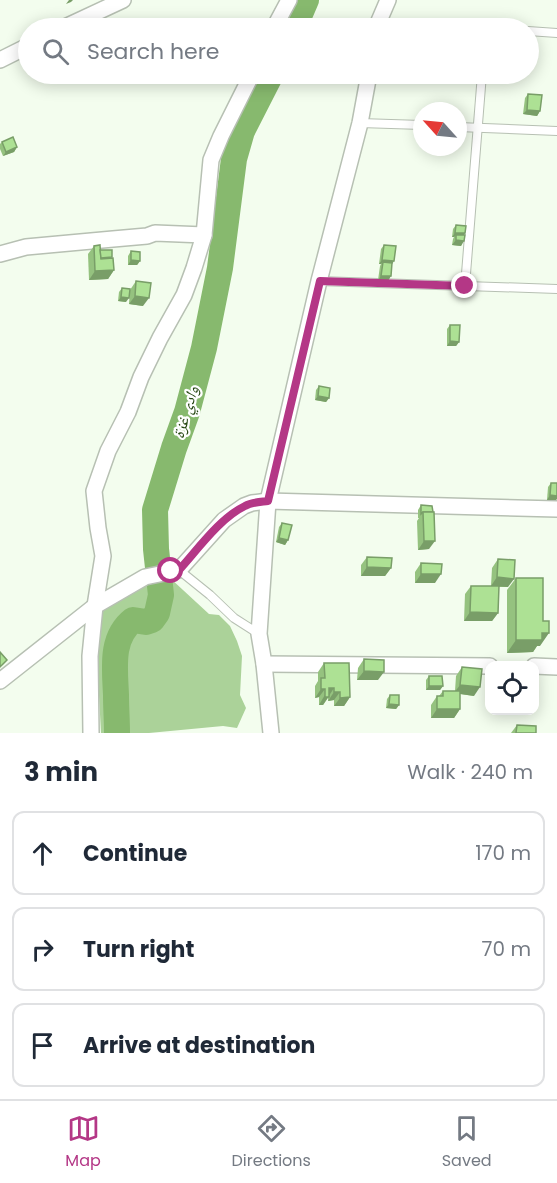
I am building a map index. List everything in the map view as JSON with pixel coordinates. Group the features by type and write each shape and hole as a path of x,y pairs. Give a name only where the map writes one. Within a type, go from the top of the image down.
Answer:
{"street":[{"path":"84,18 123,0"},
{"path":"279,18 289,0"},
{"path":"382,18 388,0"},
{"path":"0,60 18,51"},
{"path":"91,733 90,656 103,556 94,491 108,451 128,412 141,376 184,295 204,235 211,160 247,84"},
{"path":"271,733 259,634 268,501 360,123 367,84"},
{"path":"0,254 26,247 155,234 204,235"},
{"path":"0,681 95,606 145,576 175,570 224,520 243,506 252,503 268,501 557,509"},
{"path":"264,664 485,666"},
{"path":"539,666 557,667"}],"lane":[{"path":"539,32 557,33"},
{"path":"465,286 481,84"},
{"path":"360,123 413,125"},
{"path":"467,127 557,131"},
{"path":"320,281 557,289"},
{"path":"175,570 210,595 234,618 259,634"}],"green space":[{"path":"170,578 209,614 219,615 230,626 242,656 240,695 246,708 237,728 223,726 149,733 101,733 97,658 102,610 144,585"}],"building":[{"path":"528,94 542,95 540,111 527,110"},
{"path":"13,137 17,147 6,152 2,142"},
{"path":"456,225 466,226 465,233 455,233"},
{"path":"456,235 465,235 464,241 456,240"},
{"path":"100,245 101,259 113,258 114,270 95,271 94,246"},
{"path":"384,245 396,246 394,261 382,260"},
{"path":"100,250 112,250 112,257 101,258"},
{"path":"131,251 140,252 140,261 131,260"},
{"path":"383,262 392,263 391,276 381,276"},
{"path":"136,281 151,283 149,298 135,296"},
{"path":"122,288 130,289 129,298 121,297"},
{"path":"450,325 460,325 459,342 450,341"},
{"path":"319,386 330,388 329,398 318,396"},
{"path":"551,483 557,483 557,496 550,495"},
{"path":"421,505 432,506 433,512 421,514"},
{"path":"423,512 434,512 435,541 424,541"},
{"path":"282,523 292,525 288,540 279,538"},
{"path":"367,557 392,558 391,568 367,567"},
{"path":"498,559 515,560 514,579 497,577"},
{"path":"421,563 442,564 441,574 421,574"},
{"path":"516,578 543,578 543,621 549,621 549,633 542,633 542,640 516,640"},
{"path":"471,586 499,586 498,613 470,612"},
{"path":"0,652 7,660 0,667"},
{"path":"364,659 384,660 384,672 364,671"},
{"path":"324,663 349,663 350,697 340,698 340,692 334,692 334,688 329,688 329,697 325,697 325,689 321,689 321,678 325,678"},
{"path":"462,667 482,669 480,687 460,685"},
{"path":"429,676 442,676 443,686 429,686"},
{"path":"443,691 460,691 460,709 437,709 437,696 443,696"},
{"path":"390,695 399,695 399,705 389,704"},
{"path":"517,725 536,726 536,733 516,733"}],"waterway":[{"name":"وادي غزة","path":"298,18 306,0"},
{"name":"وادي غزة","path":"117,733 115,665 117,645 120,636 133,620 146,622 152,620 157,613 161,595 155,510 187,412 204,348 220,268 234,159 242,131 266,84"}],"route":[{"path":"171,571 179,570 224,520 243,506 268,501 320,281 465,286"}]}
